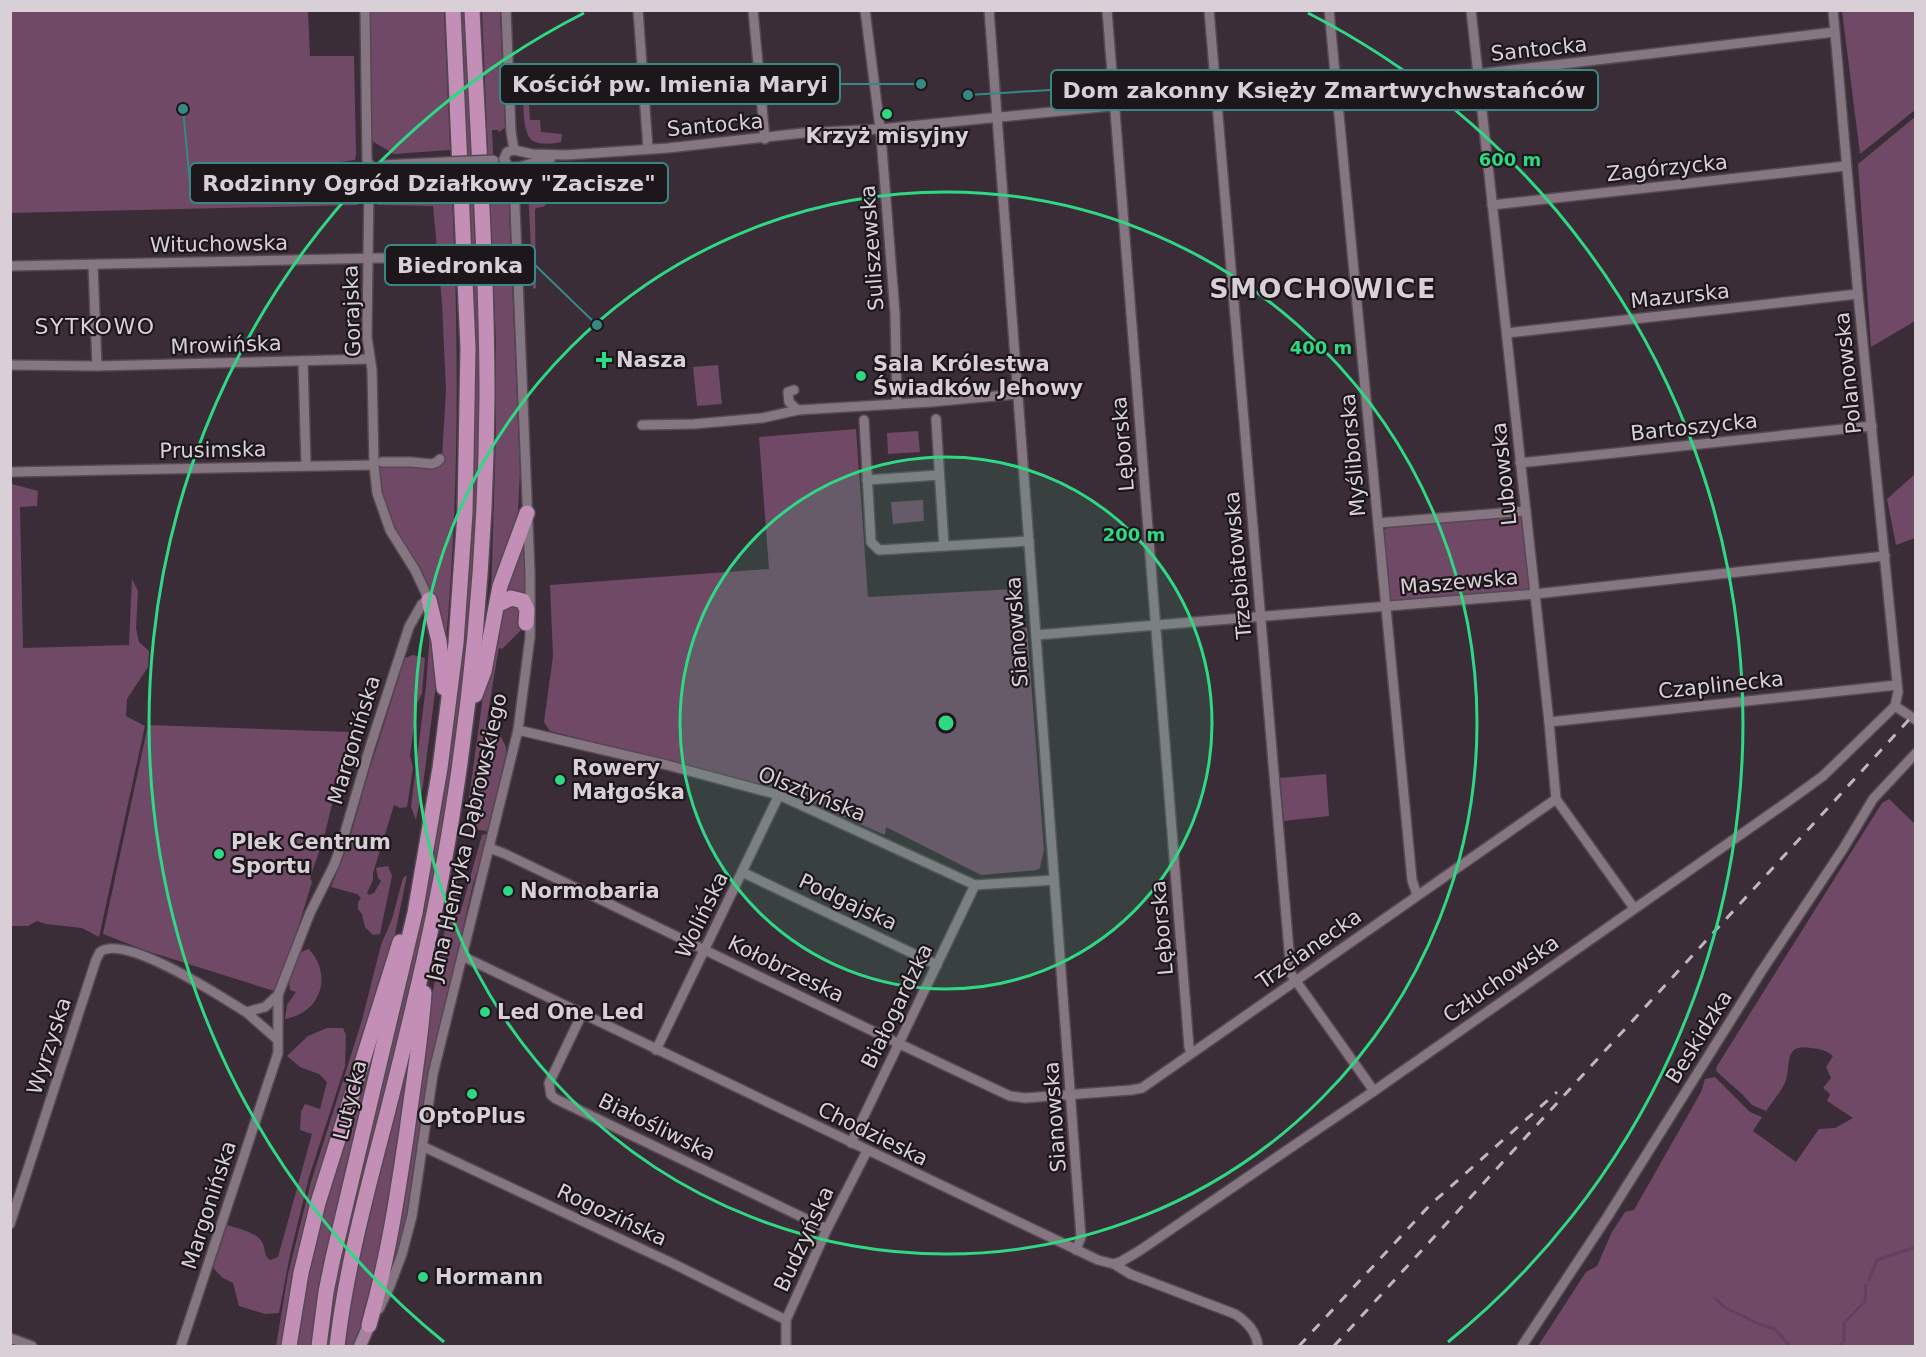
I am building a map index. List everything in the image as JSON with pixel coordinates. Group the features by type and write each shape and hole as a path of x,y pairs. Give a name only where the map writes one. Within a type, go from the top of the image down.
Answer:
{"main road":[{"name":"Jana Henryka Dąbrowskiego","path":"425,863 447,718 462,558 468,382 466,284 453,10"},
{"name":"Jana Henryka Dąbrowskiego","path":"426,954 448,842 466,721 482,547 487,407 472,10"},
{"path":"466,721 483,671 500,586 527,513"},
{"path":"497,605 511,598 523,601 527,610 526,623"},
{"path":"429,600 439,641 447,718"},
{"path":"289,1347 301,1273 318,1203 425,863"},
{"name":"Lutycka","path":"319,1347 333,1258 398,993 425,863"},
{"path":"360,1347 369,1325 385,1267 394,1220 423,1011 426,954"},
{"name":"Lutycka","path":"337,1347 343,1298 353,1253 426,954"}],"street":[{"name":"Gorajska","path":"365,10 367,160 373,172 368,190 367,337 378,464 376,493 382,512 429,600"},
{"path":"373,172 383,165 499,159 516,150 511,132 506,10"},
{"path":"638,10 648,149"},
{"path":"753,10 765,139"},
{"name":"Suliszewska","path":"865,10 880,129 895,313 897,404"},
{"name":"Sianowska","path":"989,10 1072,1094 1082,1237 1076,1250"},
{"name":"Lęborska","path":"1107,10 1191,1053"},
{"name":"Trzebiatowska","path":"1209,10 1291,974 1374,1091"},
{"name":"Myśliborska","path":"1329,10 1412,880 1417,895"},
{"name":"Lubowska","path":"1471,10 1556,799"},
{"name":"Polanowska","path":"1833,10 1858,294 1898,692 1895,706"},
{"name":"Santocka","path":"516,150 566,154 765,139 803,133 880,129 1216,96 1478,74 1835,32"},
{"name":"Jana Henryka Dąbrowskiego","path":"369,1325 390,1286 402,1254 413,1208 431,1081 518,730 530,637 531,595 514,183 523,158 516,150"},
{"name":"Santocka","path":"518,167 566,154"},
{"path":"499,159 507,166 518,167"},
{"name":"Zagórzycka","path":"1492,205 1846,166"},
{"name":"Wituchowska","path":"10,266 429,257"},
{"path":"93,265 97,366"},
{"name":"Mazurska","path":"1507,333 1858,294"},
{"name":"Mrowińska","path":"10,365 97,366 370,359"},
{"path":"303,361 306,466"},
{"path":"794,390 788,392 789,402 798,410"},
{"path":"642,425 694,424 762,418 798,410 1018,394"},
{"path":"936,419 944,546"},
{"path":"864,420 871,542 874,548 879,550 1029,541"},
{"name":"Bartoszycka","path":"1520,463 1872,426"},
{"name":"Prusimska","path":"10,472 411,462 432,464 440,459"},
{"path":"867,480 939,475"},
{"path":"1378,523 1526,511"},
{"name":"Maszewska","path":"1036,634 1535,594 1885,556"},
{"name":"Margonińska","path":"181,1347 278,1053 278,995 310,913 337,855 409,627 422,604 429,600"},
{"name":"Czaplinecka","path":"1549,722 1897,685"},
{"path":"1895,706 1916,720"},
{"name":"Człuchowska","path":"1114,1264 1148,1245 1374,1091 1823,776 1895,706"},
{"name":"Olsztyńska","path":"518,730 666,765 779,795 975,885 1054,880"},
{"name":"Beskidzka","path":"1522,1347 1874,799 1916,753"},
{"name":"Wolińska","path":"656,1050 779,795"},
{"path":"1556,799 1634,908"},
{"name":"Trzcianecka","path":"1072,1094 1142,1088 1556,799"},
{"name":"Kołobrzeska","path":"489,849 503,853 899,1045 1016,1098 1072,1094"},
{"name":"Podgajska","path":"742,872 937,965"},
{"name":"Białogardzka","path":"851,1143 975,885"},
{"name":"Wyrzyska","path":"10,1224 96,960 103,950 113,948 148,957 207,988 246,1012"},
{"name":"Chodzieska","path":"462,956 1076,1250 1114,1264 1130,1274 1235,1314 1254,1332 1258,1347"},
{"path":"246,1012 265,1007 278,995"},
{"path":"246,1012 278,1040"},
{"name":"Białośliwska","path":"582,1014 549,1083 551,1095 827,1229"},
{"name":"Rogozińska","path":"422,1146 676,1265 786,1320"},
{"name":"Budzyńska","path":"786,1347 786,1320 827,1229 867,1151"},
{"path":"10,1338 32,1347"}],"shaded area":[{"path":"10,11 308,11 310,56 354,56 356,154 355,160 341,162 342,169 352,168 357,172 358,205 11,213"},
{"path":"369,11 444,11 450,150 394,154 372,141"},
{"path":"459,11 467,11 480,310 480,481 465,686 434,889 331,1346 324,1346 329,1306 398,1014 464,605"},
{"path":"482,11 500,11 505,128 499,132 492,130 495,189 508,186 520,472 518,511 494,599 491,598 496,343"},
{"path":"1842,11 1915,11 1915,110 1860,154"},
{"path":"524,90 528,90 530,120 540,120 541,132 562,134 561,142 539,143 529,138 524,117"},
{"path":"1915,117 1915,321 1871,347 1858,164"},
{"path":"549,168 557,170 556,174 541,177 536,189 545,193 548,203 535,210 536,288 533,289 528,188 539,172"},
{"path":"451,173 456,293 457,412 456,472 445,651 434,600 389,516 383,497 379,469 380,465 434,466 442,457 446,390 442,303 433,206 377,205 380,189 396,176 436,174 436,182 447,178 447,174"},
{"path":"718,365 722,404 697,406 693,367"},
{"path":"856,429 868,597 1015,589 1018,628 1027,628 1044,850 1040,868 1037,870 981,875 886,827 885,835 796,796 761,784 550,731 544,722 553,656 550,585 769,569 759,437"},
{"path":"918,431 920,452 888,454 887,433"},
{"path":"1915,474 1915,538 1896,545 1887,499"},
{"path":"12,484 38,491 37,506 20,507 23,648 129,645 132,579 138,591 136,628 139,642 149,651 148,667 127,699 126,716 145,726 99,937 82,928 37,921 28,926 11,926 10,486"},
{"path":"923,500 924,521 893,524 891,502"},
{"path":"1519,516 1523,518 1529,590 1391,602 1384,530 1391,525"},
{"path":"523,528 527,591 524,594 505,594"},
{"path":"503,605 520,605 522,629 502,649 499,648 497,658 486,726 491,733 501,737 506,753 490,826 486,831 467,828 468,805 485,682"},
{"path":"431,619 436,685 416,820 411,807 426,686"},
{"path":"413,655 425,658 422,693 417,704 410,755 413,768 407,807 400,808 394,805 373,873 373,880 367,893 369,895 374,893 381,881 376,868 388,866 392,876 380,934 373,935 365,927 362,914 358,909 358,902 361,898 357,894 331,887 348,845 405,658"},
{"name":"Plek Centrum Sportu","path":"148,725 350,732 324,837 310,878 312,882 297,931 274,991 147,951 103,934"},
{"path":"1326,774 1329,816 1284,821 1280,778"},
{"path":"1889,799 1916,825 1915,1346 1538,1346 1586,1272 1597,1266 1612,1232 1625,1212 1634,1210 1701,1092 1705,1079 1715,1077 1750,1112 1762,1117 1753,1131 1796,1162 1819,1129 1835,1128 1853,1118 1827,1101 1830,1094 1823,1088 1831,1078 1826,1067 1833,1056 1823,1050 1802,1047 1792,1052 1785,1083 1766,1111 1752,1105 1716,1071 1882,803"},
{"path":"482,835 488,836 473,884 430,1071 409,1213 399,1251 388,1279 430,1006 451,898 457,880 458,897 455,913 460,914"},
{"path":"407,875 392,949 283,1346 276,1346 288,1274 311,1182 362,1020 381,945 392,919 403,878"},
{"path":"309,949 320,970 320,991 315,1001 307,1009 285,1019 287,1005 296,992 290,990 289,978 292,965 298,955"},
{"path":"416,1018 387,1226 368,1307 355,1346 343,1346 354,1272"},
{"path":"327,1028 343,1028 346,1035 345,1066 309,1177 279,1313 265,1314 239,1306 233,1283 223,1278 213,1268 227,1225 247,1231 260,1239 266,1256 270,1260 278,1257 312,1134 300,1130 301,1112 305,1104 320,1109 327,1082 319,1074 300,1067 287,1056 308,1036"},
{"path":"381,1031 313,1346 294,1346 310,1255 376,1035"}],"waterway":[{"path":"1869,1280 1877,1260 1916,1247"},
{"path":"1840,1346 1844,1341 1844,1323 1865,1301 1866,1285"},
{"path":"1715,1298 1724,1307 1775,1329 1790,1346"}],"railway":[{"path":"1334,1346 1916,712"},
{"path":"1299,1346 1430,1205 1557,1092"}],"place":[{"name":"Kościół pw. Imienia Maryi","path":"921,84"},
{"name":"Dom zakonny Księży Zmartwychwstańców","path":"968,95"},
{"name":"Rodzinny Ogród Działkowy \"Zacisze\"","path":"183,109"},
{"name":"Krzyż misyjny","path":"887,114"},
{"name":"Biedronka","path":"597,325"},
{"name":"Nasza","path":"604,360"},
{"name":"Sala Królestwa Świadków Jehowy","path":"861,376"},
{"name":"Rowery Małgośka","path":"560,780"},
{"name":"Plek Centrum Sportu","path":"219,854"},
{"name":"Normobaria","path":"508,891"},
{"name":"Led One Led","path":"485,1012"},
{"name":"OptoPlus","path":"472,1094"},
{"name":"Hormann","path":"423,1277"}],"district":[{"name":"SMOCHOWICE","path":"1323,288"},
{"name":"SYTKOWO","path":"95,326"}]}
